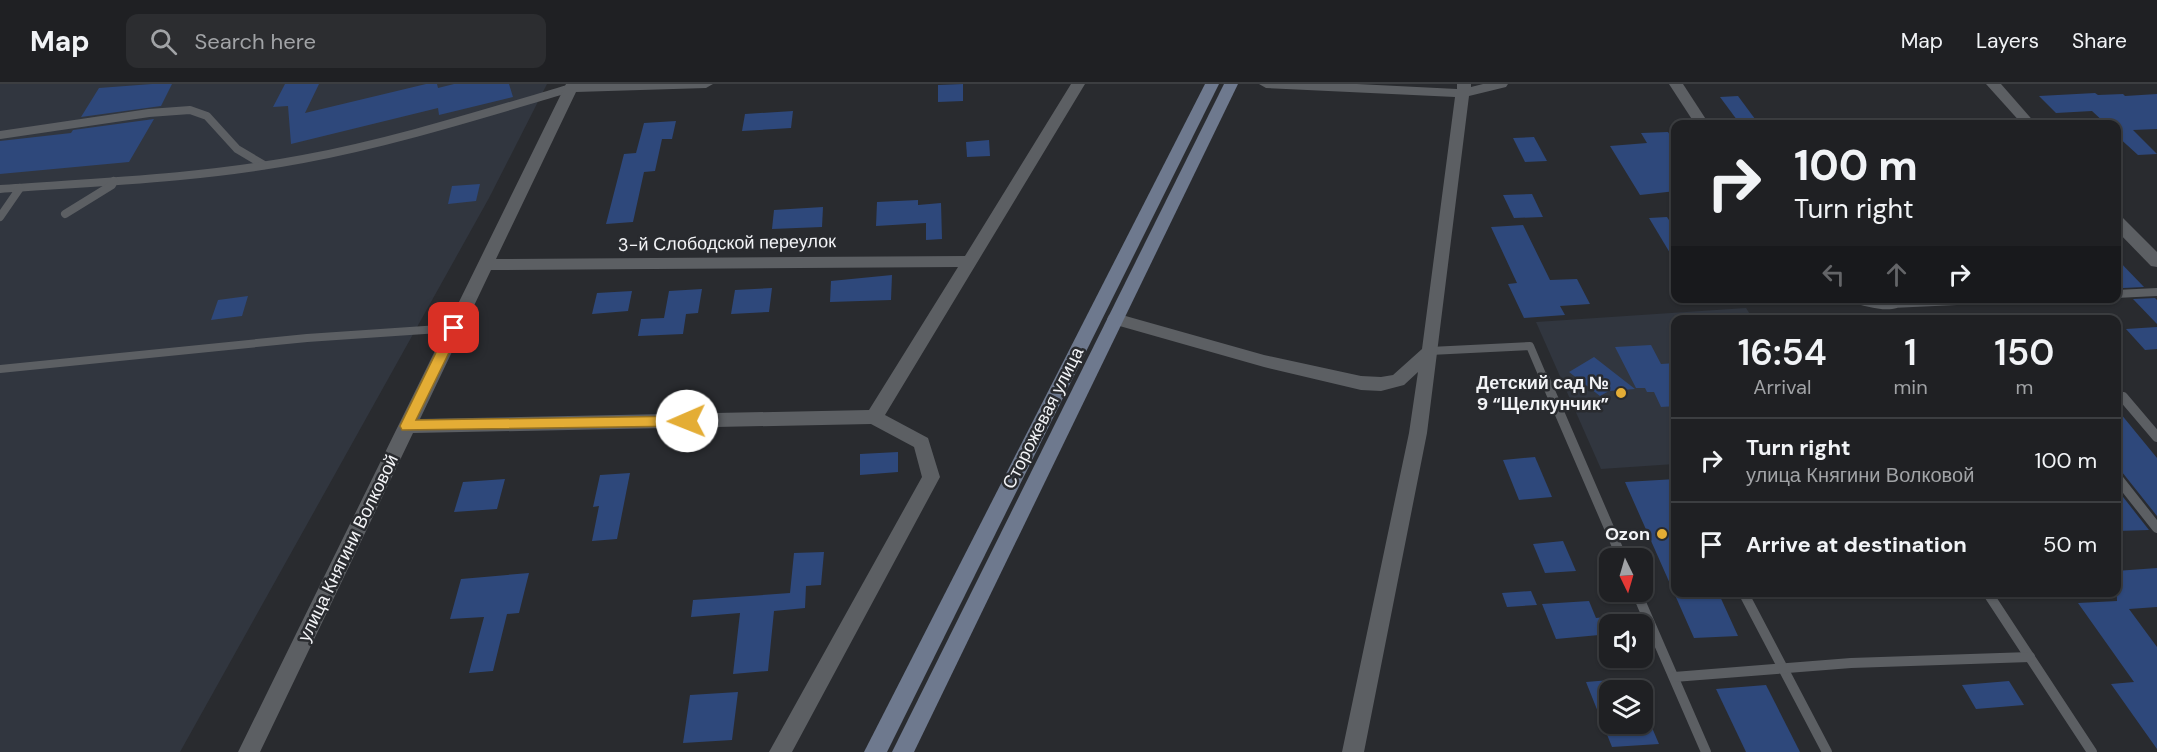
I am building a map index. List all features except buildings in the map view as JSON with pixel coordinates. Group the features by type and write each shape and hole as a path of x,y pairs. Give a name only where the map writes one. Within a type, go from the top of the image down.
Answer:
{"main road":[{"name":"Сторожевая улица","path":"874,752 1212,84"},
{"name":"Сторожевая улица","path":"903,752 1232,84"}],"street":[{"path":"572,86 706,84"},
{"path":"874,417 1078,84"},
{"path":"1266,84 1463,88 1501,84"},
{"path":"1676,84 1699,120"},
{"path":"1993,84 2025,120"},
{"name":"улица Княгини Волковой","path":"249,752 572,86"},
{"path":"1353,752 1418,433 1431,351 1463,88"},
{"path":"2121,225 2155,258"},
{"name":"3-й Слободской переулок","path":"485,265 970,261"},
{"path":"1885,303 1891,304"},
{"path":"1115,319 1264,361 1361,383 1381,384 1398,380 1431,351"},
{"path":"407,426 874,417 922,443 931,477 780,752"}],"lane":[{"path":"0,189 114,182 264,165 380,142 469,118 572,86"},
{"path":"0,135 149,113 190,110 207,116 237,149 264,165"},
{"path":"65,214 114,182"},
{"path":"0,217 20,188"},
{"path":"2121,294 2157,292"},
{"path":"1891,304 1913,303"},
{"path":"0,369 307,338 454,328"},
{"path":"1431,351 1530,346 1618,548"},
{"path":"2121,397 2157,437"},
{"path":"2121,482 2157,528"},
{"path":"1746,597 1827,752"},
{"path":"1991,597 2092,752"},
{"path":"1641,602 1706,752"},
{"path":"1674,677 1780,666 1927,658 2030,657"}],"shaded area":[{"path":"0,84 547,84 489,198 180,752 0,752"},
{"name":"Детский сад № 9 “Щелкунчик”","path":"1746,308 1750,315 1671,315 1671,464 1601,469 1536,322"}],"place":[{"name":"Детский сад № 9 “Щелкунчик”","path":"1621,393"},
{"name":"Ozon","path":"1662,534"}],"route":[{"path":"454,328 407,426 687,421"}]}
